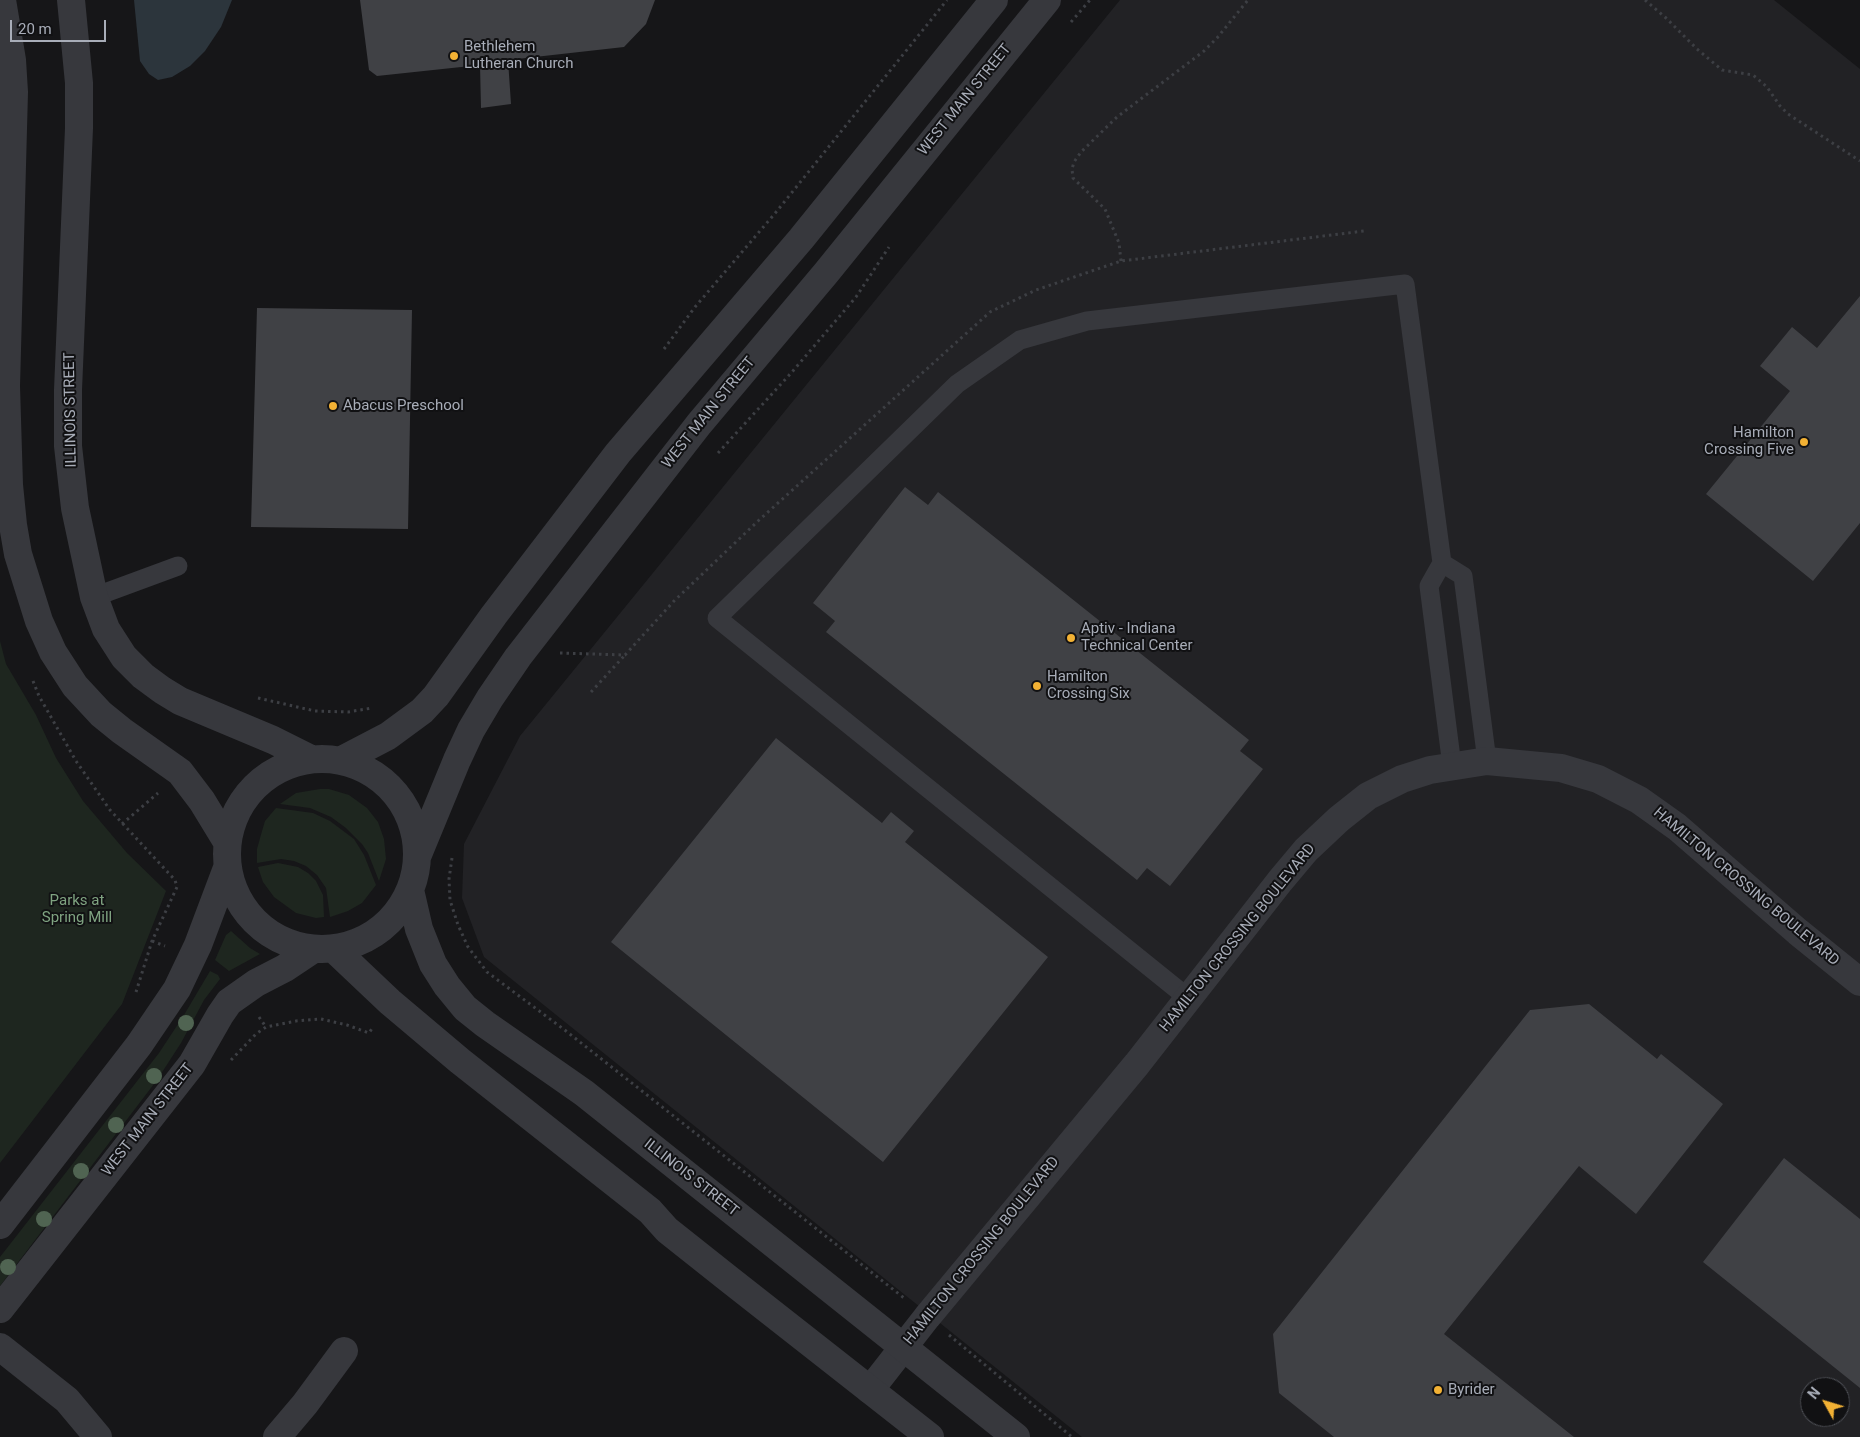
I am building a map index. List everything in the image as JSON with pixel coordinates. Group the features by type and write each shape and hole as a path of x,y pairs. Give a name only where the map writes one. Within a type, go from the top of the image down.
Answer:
{"street":[{"path":"0,1225 139,1045 177,989 198,945 227,855 233,819 243,801 254,788 269,775 287,766 310,759 342,760 360,766 392,791 407,813 414,832 417,857 410,890 397,911 380,930 366,939 350,946 323,949 290,945 269,934 244,911 234,891 227,855 202,800 180,772 101,714 75,686 53,652 39,621 18,554 9,484 6,386 14,92 12,60 2,0"},
{"name":"ILLINOIS STREET","path":"71,0 79,83 79,128 68,390 68,446 75,508 94,597 106,629 124,657 143,676 180,701 273,740 310,759"},
{"path":"342,760 396,731 422,712 436,696 494,615 618,453 801,239 994,0"},
{"name":"WEST MAIN STREET","path":"417,857 471,730 518,657 699,424 826,273 1046,0"},
{"name":"HAMILTON CROSSING BOULEVARD","path":"870,1390 927,1317 1136,1064 1306,850 1339,819 1368,796 1402,779 1430,770 1487,761 1561,768 1598,780 1638,800 1677,827 1798,932 1860,982"},
{"name":"ILLINOIS STREET","path":"410,890 418,929 433,964 447,986 466,1008 485,1024 584,1093 1016,1437"},
{"path":"323,949 390,1002 446,1050 650,1211 675,1236 930,1437"},
{"name":"WEST MAIN STREET","path":"0,1310 192,1064 229,1002 256,983 323,949"},
{"path":"0,1346 66,1400 98,1437"},
{"path":"277,1437 305,1404 344,1351"}],"lane":[{"path":"1188,998 717,618 957,384 1020,340 1087,321 1405,284 1442,563 1428,586 1452,766"},
{"path":"1442,563 1463,576 1487,761"},
{"path":"94,597 178,566"}],"path":[{"path":"1068,26 1090,0"},
{"path":"1121,261 1118,243 1104,209 1073,178 1072,169 1074,162 1081,152 1117,117 1204,51 1218,38 1248,0"},
{"path":"1645,0 1722,70 1730,73 1753,75 1767,86 1780,106 1788,114 1860,161"},
{"path":"716,455 792,372 856,297 893,241"},
{"path":"554,659 564,647"},
{"path":"592,692 625,655"},
{"path":"31,675 39,696 76,761 110,810 175,880 177,887 152,941"},
{"path":"255,698 315,711 348,712 376,707"},
{"path":"122,824 157,794"},
{"path":"453,854 449,879 450,900 468,947 487,972 566,1031 927,1317 1072,1437"},
{"path":"266,1027 296,1020 321,1019 347,1025 369,1033"}],"shaded area":[{"path":"134,0 232,0 221,27 205,51 190,66 172,77 158,80 149,74 140,61"},
{"path":"1120,0 1774,0 1860,69 1860,1437 1082,1437 484,957 462,898 464,844 520,736"}],"green space":[{"name":"Parks at Spring Mill","path":"0,641 6,664 36,715 56,758 83,801 127,853 166,891 122,1004 0,1163"},
{"path":"329,789 349,795 367,808 378,822 384,839 386,859 379,881 368,853 346,828 331,817 310,808 280,804 296,793"},
{"path":"276,808 313,813 330,821 354,839 364,855 376,885 362,903 348,911 330,917 326,888 317,875 306,866 294,861 281,859 257,863 257,849 265,821"},
{"path":"278,863 298,867 316,881 323,895 324,917 316,918 296,913 274,897 263,882 258,867"},
{"path":"231,931 250,948 260,954 229,971 215,960 226,935"},
{"path":"210,971 218,975 220,979 204,1000 181,1043 157,1080 0,1286 0,1257 159,1053"}],"building":[{"name":"Bethlehem Lutheran Church","path":"360,0 655,0 646,24 624,47 508,60 511,104 481,108 480,65 377,76 369,70"},
{"name":"Hamilton Crossing Five","path":"1860,296 1860,523 1813,581 1706,494 1790,391 1760,366 1792,327 1817,348"},
{"path":"257,308 412,310 408,529 251,527"},
{"name":"Hamilton Crossing Six","path":"905,487 928,505 938,492 1249,740 1240,751 1263,769 1170,886 1147,868 1137,880 826,632 835,621 813,603"},
{"path":"776,738 882,823 891,812 914,831 905,842 1048,957 883,1162 611,942"},
{"path":"1589,1004 1657,1059 1661,1054 1723,1104 1636,1214 1579,1166 1444,1334 1574,1437 1334,1437 1279,1393 1273,1334 1530,1010"},
{"path":"1784,1158 1860,1219 1860,1388 1850,1380 1850,1377 1846,1377 1703,1262"}],"place":[{"name":"Bethlehem Lutheran Church","path":"454,56"},
{"name":"Abacus Preschool","path":"333,406"},
{"name":"Hamilton Crossing Five","path":"1804,442"},
{"name":"Aptiv - Indiana Technical Center","path":"1071,638"},
{"name":"Hamilton Crossing Six","path":"1037,686"},
{"name":"Byrider","path":"1438,1390"}]}
